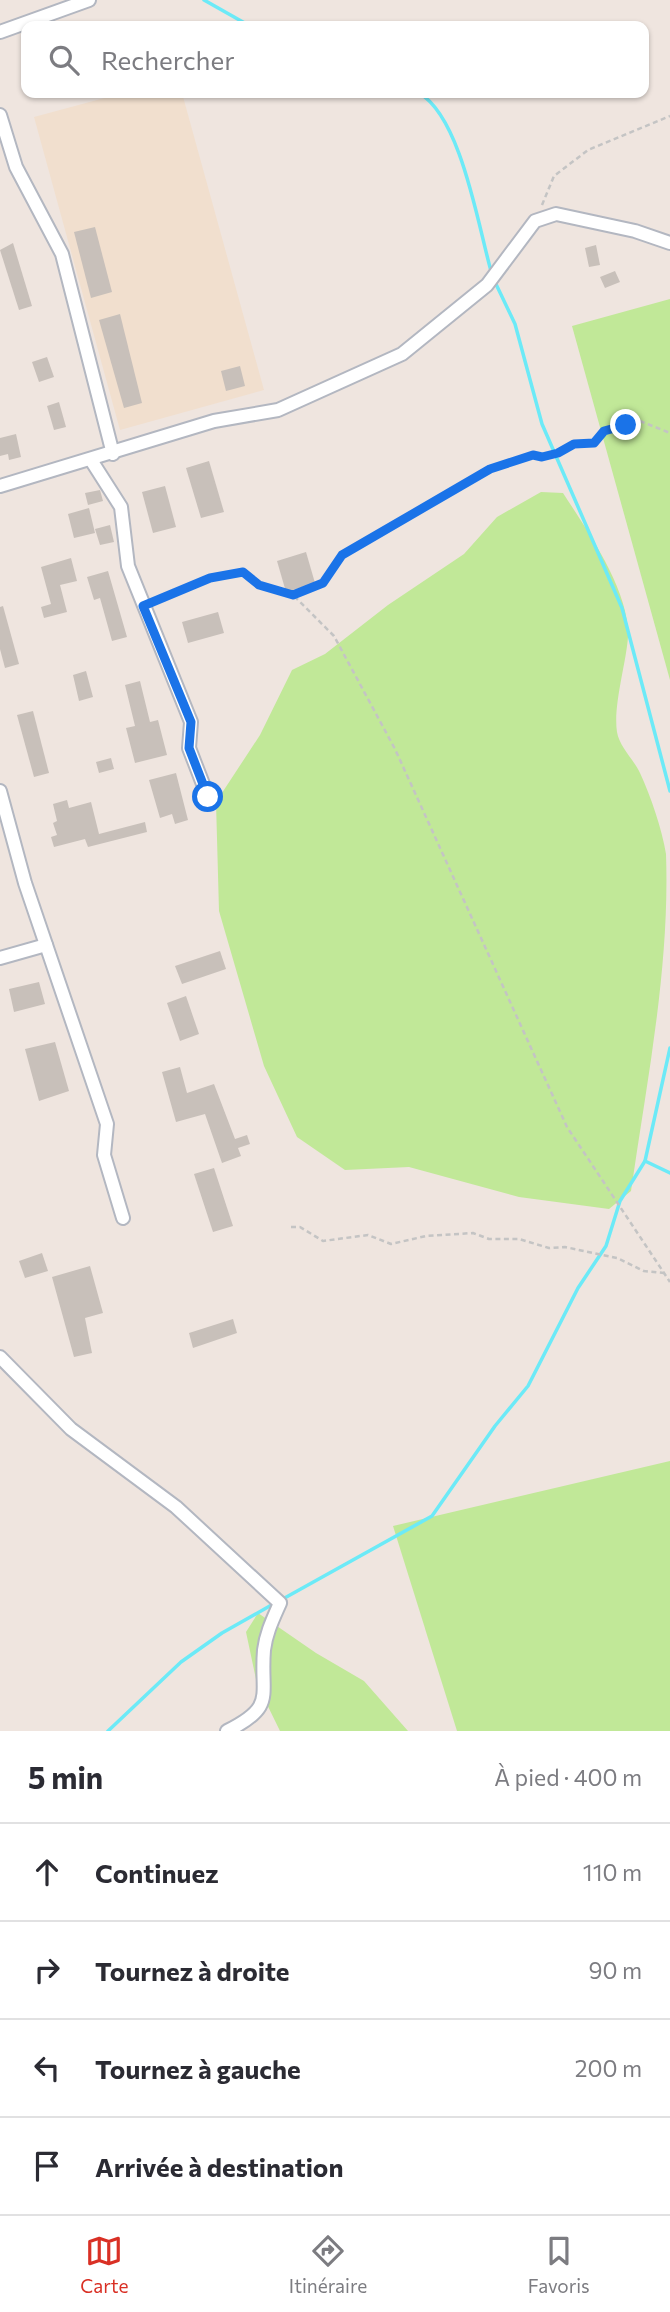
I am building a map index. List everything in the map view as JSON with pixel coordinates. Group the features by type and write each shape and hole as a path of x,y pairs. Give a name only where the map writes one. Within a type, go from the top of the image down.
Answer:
{"street":[{"path":"31,21 89,0"},
{"path":"0,32 21,24"},
{"path":"0,115 16,167 62,254 113,454"},
{"path":"0,486 113,454 214,421 278,410 402,355 487,285 535,221 555,215 635,231 670,243"},
{"path":"91,460 121,507 128,566 191,722 189,748 208,797"},
{"path":"0,791 46,945 107,1124 104,1155 123,1218"},
{"path":"0,958 46,945"},
{"path":"0,1357 71,1429 176,1507 280,1603 267,1631 264,1651 264,1699 258,1710 227,1731"}],"path":[{"path":"535,221 554,176 588,150 670,116"},
{"path":"293,595 323,583 342,555 490,469 533,455 542,457 558,453 574,444 594,443 604,431 640,421 670,433"},
{"path":"143,606 210,578 243,572 259,585 293,595 334,636 395,749 568,1127 670,1282"},
{"path":"291,1227 300,1227 323,1241 368,1235 391,1244 426,1236 473,1233 489,1239 519,1239 549,1248 565,1247 617,1258 644,1271 664,1273"}],"shaded area":[{"path":"104,98 183,98 264,390 120,430 34,117"}],"green space":[{"path":"670,299 670,680 572,326"},
{"path":"541,492 563,493 605,562 622,600 628,637 617,710 617,732 648,792 666,854 661,981 631,1191 609,1209 519,1197 409,1167 345,1170 297,1137 264,1066 219,911 216,802 260,735 292,670 325,654 388,605 464,554 497,517"},
{"path":"670,1461 670,1731 457,1731 393,1526"},
{"path":"258,1613 316,1653 364,1681 408,1731 280,1731 257,1684 246,1632"}],"building":[{"path":"95,227 112,292 91,298 74,232"},
{"path":"13,243 32,306 19,310 0,250"},
{"path":"596,245 600,265 589,267 585,248"},
{"path":"615,271 620,282 605,288 600,277"},
{"path":"120,314 142,403 124,408 99,320"},
{"path":"47,357 54,377 39,382 32,362"},
{"path":"240,366 245,386 226,391 221,371"},
{"path":"59,402 66,427 54,430 47,406"},
{"path":"16,434 21,457 9,460 8,454 0,456 0,438"},
{"path":"209,461 224,512 201,518 186,468"},
{"path":"165,486 176,527 153,533 142,492"},
{"path":"100,490 103,501 88,505 85,493"},
{"path":"89,508 95,533 74,538 68,514"},
{"path":"110,525 114,542 100,545 95,529"},
{"path":"306,552 315,583 286,592 277,561"},
{"path":"71,558 77,581 60,585 67,612 44,618 41,607 51,604 41,567"},
{"path":"108,571 127,637 112,641 100,598 94,600 87,577"},
{"path":"3,606 19,664 5,668 0,649 0,607"},
{"path":"218,612 224,633 188,643 182,622"},
{"path":"86,671 93,697 79,701 73,675"},
{"path":"140,681 150,722 158,720 167,755 135,763 126,728 135,726 125,685"},
{"path":"33,711 49,773 34,777 17,715"},
{"path":"111,758 114,769 99,773 96,762"},
{"path":"176,773 188,820 175,824 172,814 160,818 149,780"},
{"path":"67,800 69,808 91,802 99,834 145,822 147,832 88,847 85,839 54,847 51,837 57,835 53,823 57,821 53,804"},
{"path":"220,951 226,969 182,984 175,966"},
{"path":"39,982 45,1004 14,1012 9,989"},
{"path":"186,996 199,1034 180,1041 167,1003"},
{"path":"55,1042 69,1091 39,1101 25,1049"},
{"path":"180,1067 187,1093 214,1084 235,1139 247,1135 250,1144 238,1148 241,1156 222,1163 205,1114 176,1122 162,1072"},
{"path":"214,1168 233,1226 213,1232 194,1174"},
{"path":"42,1253 48,1271 25,1278 19,1261"},
{"path":"90,1266 103,1313 85,1318 92,1353 74,1357 52,1277"},
{"path":"233,1319 237,1333 193,1348 189,1333"}],"waterway":[{"path":"204,0 241,21"},
{"path":"425,98 446,124 457,148 474,201 491,271"},
{"path":"495,282 515,324 542,424 622,608 670,791"},
{"path":"281,1600 432,1516 495,1426 528,1386 578,1288 606,1246 620,1201 645,1161 670,1048"},
{"path":"645,1161 670,1173"},
{"path":"108,1731 181,1662 222,1633 275,1603"}],"route":[{"path":"208,797 189,748 191,722 143,606 210,578 243,572 259,585 293,595 323,583 342,555 490,469 533,455 542,457 558,453 574,444 594,443 604,431 626,425"}]}
